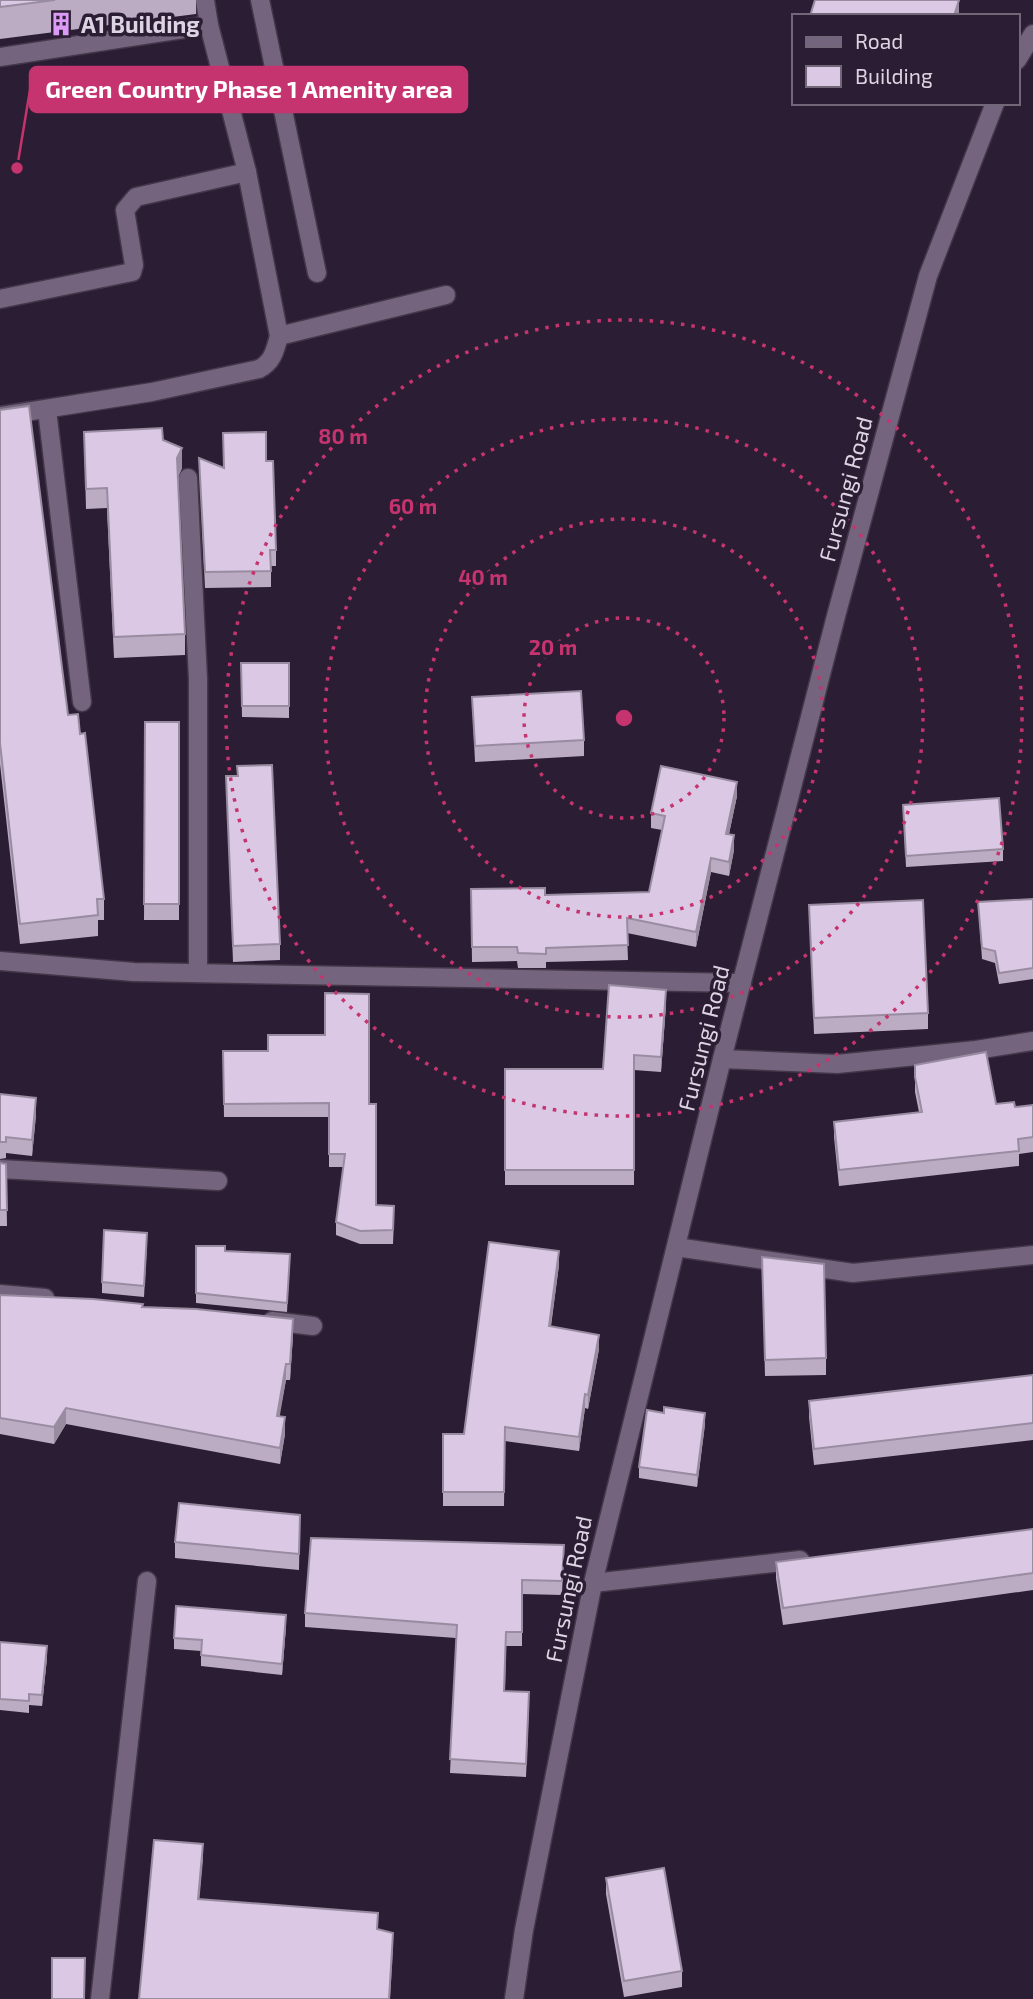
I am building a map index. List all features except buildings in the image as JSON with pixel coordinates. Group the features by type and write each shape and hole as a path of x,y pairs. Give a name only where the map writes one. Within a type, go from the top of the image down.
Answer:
{"street":[{"path":"0,416 152,392 259,369 267,365 274,355 279,336 247,172 205,0"},
{"path":"260,0 317,272"},
{"path":"0,57 209,25"},
{"path":"1019,57 1033,34"},
{"name":"Fursungi Road","path":"514,1999 524,1930 593,1583 722,1059 928,276 994,105"},
{"path":"0,299 132,272 134,265 125,210 129,203 136,197 247,172"},
{"path":"279,336 446,295"},
{"path":"47,410 82,702"},
{"path":"188,478 198,679 198,973"},
{"path":"0,961 134,972 742,983"},
{"path":"722,1059 836,1064 976,1050 1033,1041"},
{"path":"0,1169 218,1181"},
{"path":"676,1247 853,1273 1033,1255"},
{"path":"0,1294 68,1301"},
{"path":"259,1320 313,1326"},
{"path":"593,1583 813,1558"},
{"path":"100,1999 147,1581"}],"place":[{"name":"A1 Building","path":"61,24"},
{"name":"Green Country Phase 1 Amenity area","path":"17,168"}]}
